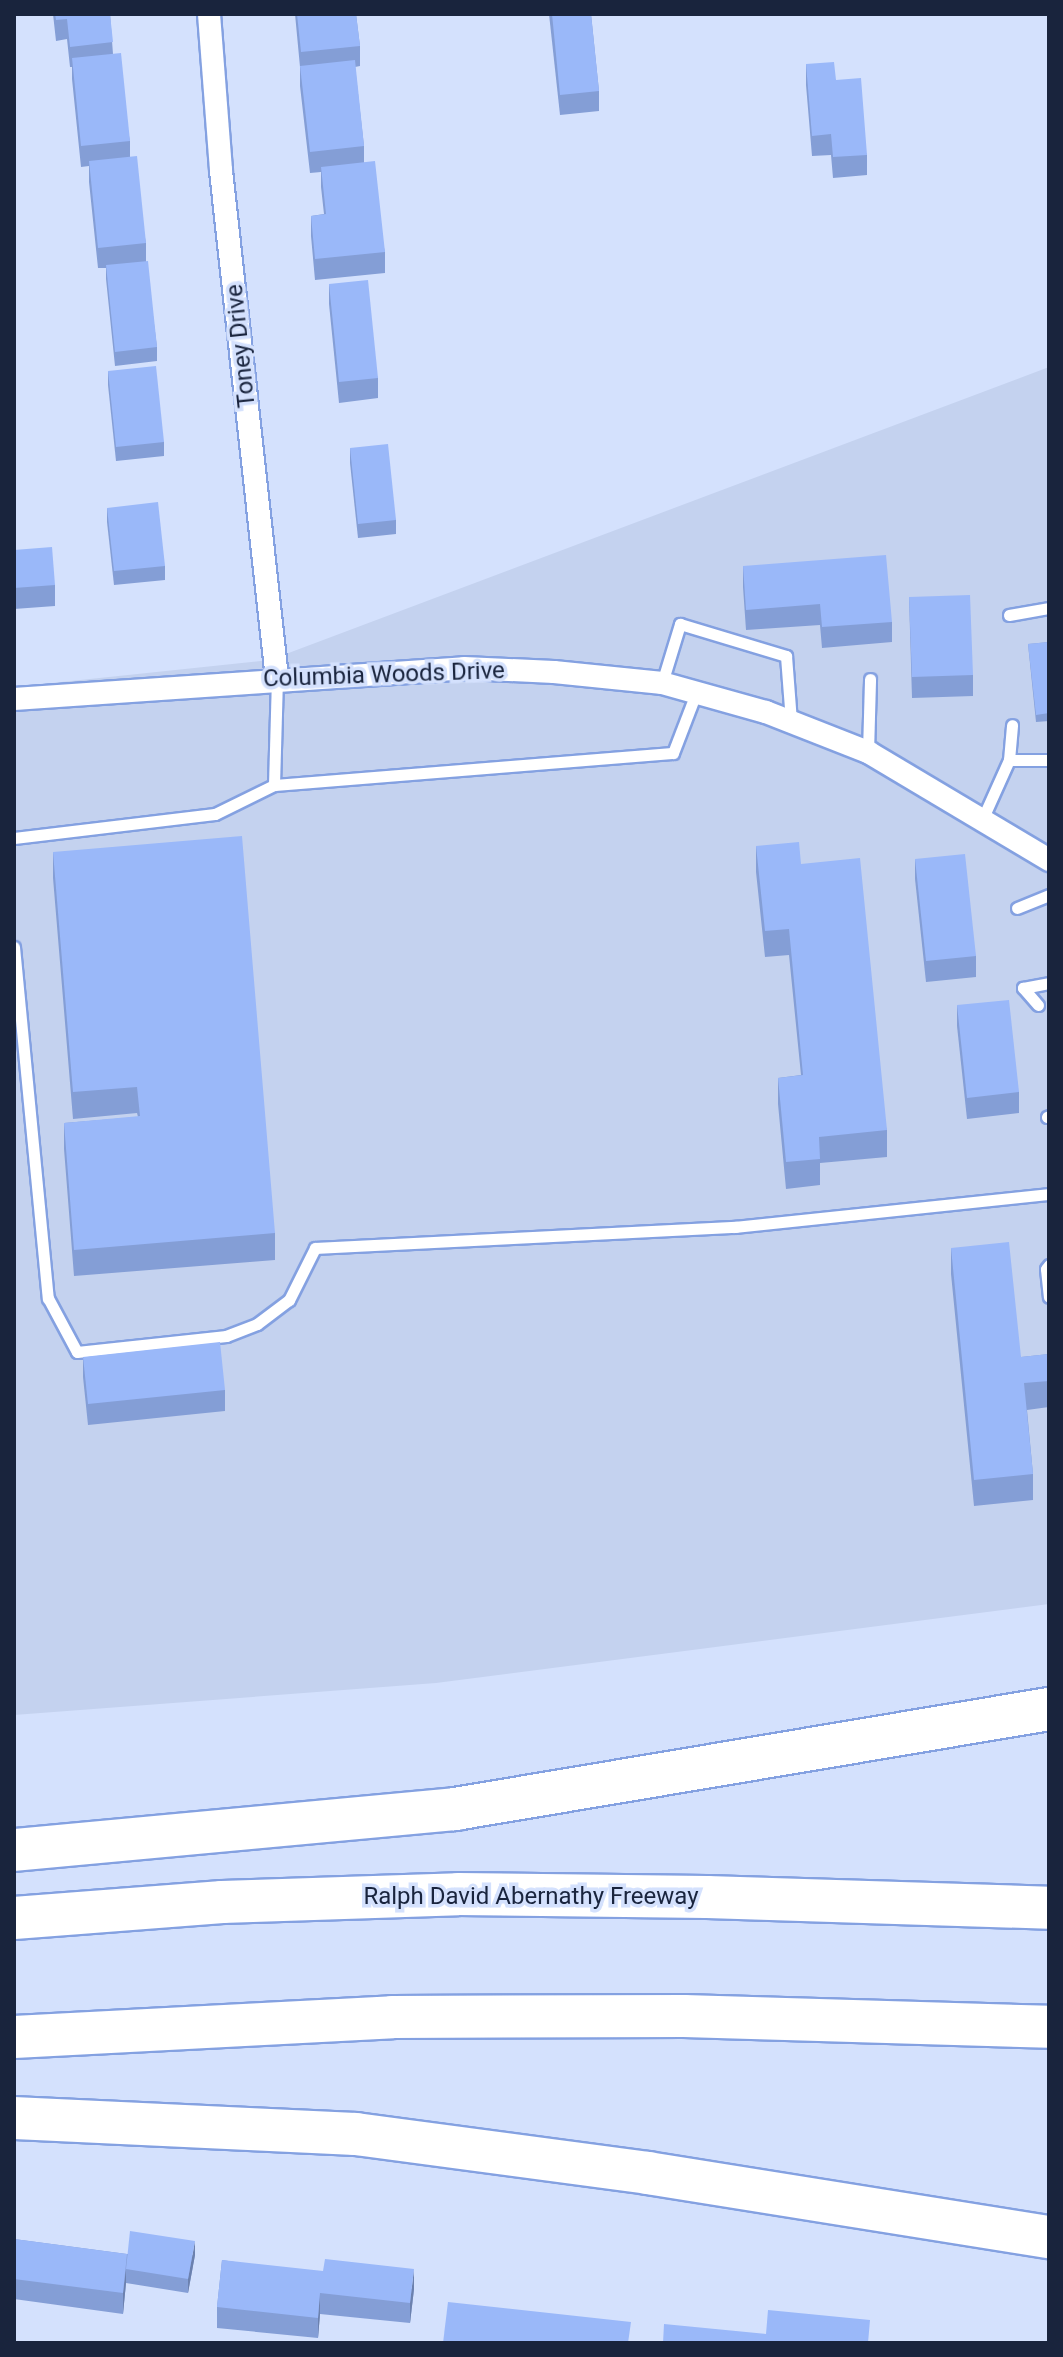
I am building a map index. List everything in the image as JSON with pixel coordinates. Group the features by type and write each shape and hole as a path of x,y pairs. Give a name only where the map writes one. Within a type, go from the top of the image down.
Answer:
{"highway":[{"path":"14,1850 455,1809 1049,1709"},
{"name":"Ralph David Abernathy Freeway","path":"14,1918 222,1902 458,1894 707,1897 1049,1908"},
{"path":"14,2037 408,2017 684,2016 1049,2027"},
{"path":"14,2118 356,2134 648,2173 1049,2237"}],"street":[{"name":"Toney Drive","path":"209,14 221,171 277,678"},
{"name":"Columbia Woods Drive","path":"14,699 277,678 464,668 554,672 662,683 791,721 868,752 1049,860"}],"lane":[{"path":"1009,615 1049,608"},
{"path":"662,683 680,624 786,656 791,721"},
{"path":"274,785 277,678"},
{"path":"868,752 870,679"},
{"path":"14,838 215,814 274,785 673,753 696,693"},
{"path":"982,820 1009,760 1012,725"},
{"path":"1009,760 1049,760"},
{"path":"1017,908 1049,895"},
{"path":"14,947 48,1298 77,1352 226,1336 257,1324 289,1300 315,1248 735,1227 1049,1194"},
{"path":"1038,1005 1023,988 1049,983"},
{"path":"1049,1265 1046,1269 1049,1297"}],"shaded area":[{"path":"1049,367 1049,1604 436,1683 14,1715 14,687 270,660"}],"building":[{"path":"55,14 110,14 113,42 70,47 67,19 56,20"},
{"path":"297,14 356,14 360,46 301,52"},
{"path":"552,14 591,14 599,91 560,95"},
{"path":"121,53 130,141 81,146 72,58"},
{"path":"355,60 364,146 310,152 300,66"},
{"path":"834,62 836,80 861,78 867,155 833,157 831,134 812,136 806,64"},
{"path":"137,156 146,243 98,248 89,161"},
{"path":"375,161 385,252 315,259 311,216 326,214 321,167"},
{"path":"148,261 157,347 115,352 106,265"},
{"path":"368,280 378,378 339,382 329,284"},
{"path":"156,366 164,442 116,447 108,371"},
{"path":"388,444 396,520 358,524 350,448"},
{"path":"158,502 165,566 114,571 107,508"},
{"path":"52,547 55,585 14,588 14,550"},
{"path":"886,555 892,622 822,627 820,604 746,610 743,566"},
{"path":"970,595 973,675 912,677 909,597"},
{"path":"1049,642 1049,713 1036,715 1028,644"},
{"path":"242,836 275,1233 74,1250 64,1123 140,1116 137,1087 73,1092 53,852"},
{"path":"799,842 801,864 860,858 887,1130 819,1137 820,1159 786,1162 778,1078 803,1075 789,929 765,931 756,846"},
{"path":"965,854 976,956 926,961 915,859"},
{"path":"1009,1000 1019,1092 967,1098 957,1005"},
{"path":"1009,1242 1021,1357 1049,1354 1049,1381 1024,1383 1033,1474 974,1480 951,1248"},
{"path":"220,1342 225,1390 88,1404 83,1357"},
{"path":"130,2231 195,2241 188,2279 126,2269"},
{"path":"14,2239 127,2254 123,2293 14,2279"},
{"path":"325,2259 414,2269 410,2303 320,2293 318,2318 217,2307 222,2260 323,2271"},
{"path":"448,2302 631,2322 628,2343 443,2343"},
{"path":"768,2310 870,2320 868,2343 663,2343 664,2324 766,2334"}]}
